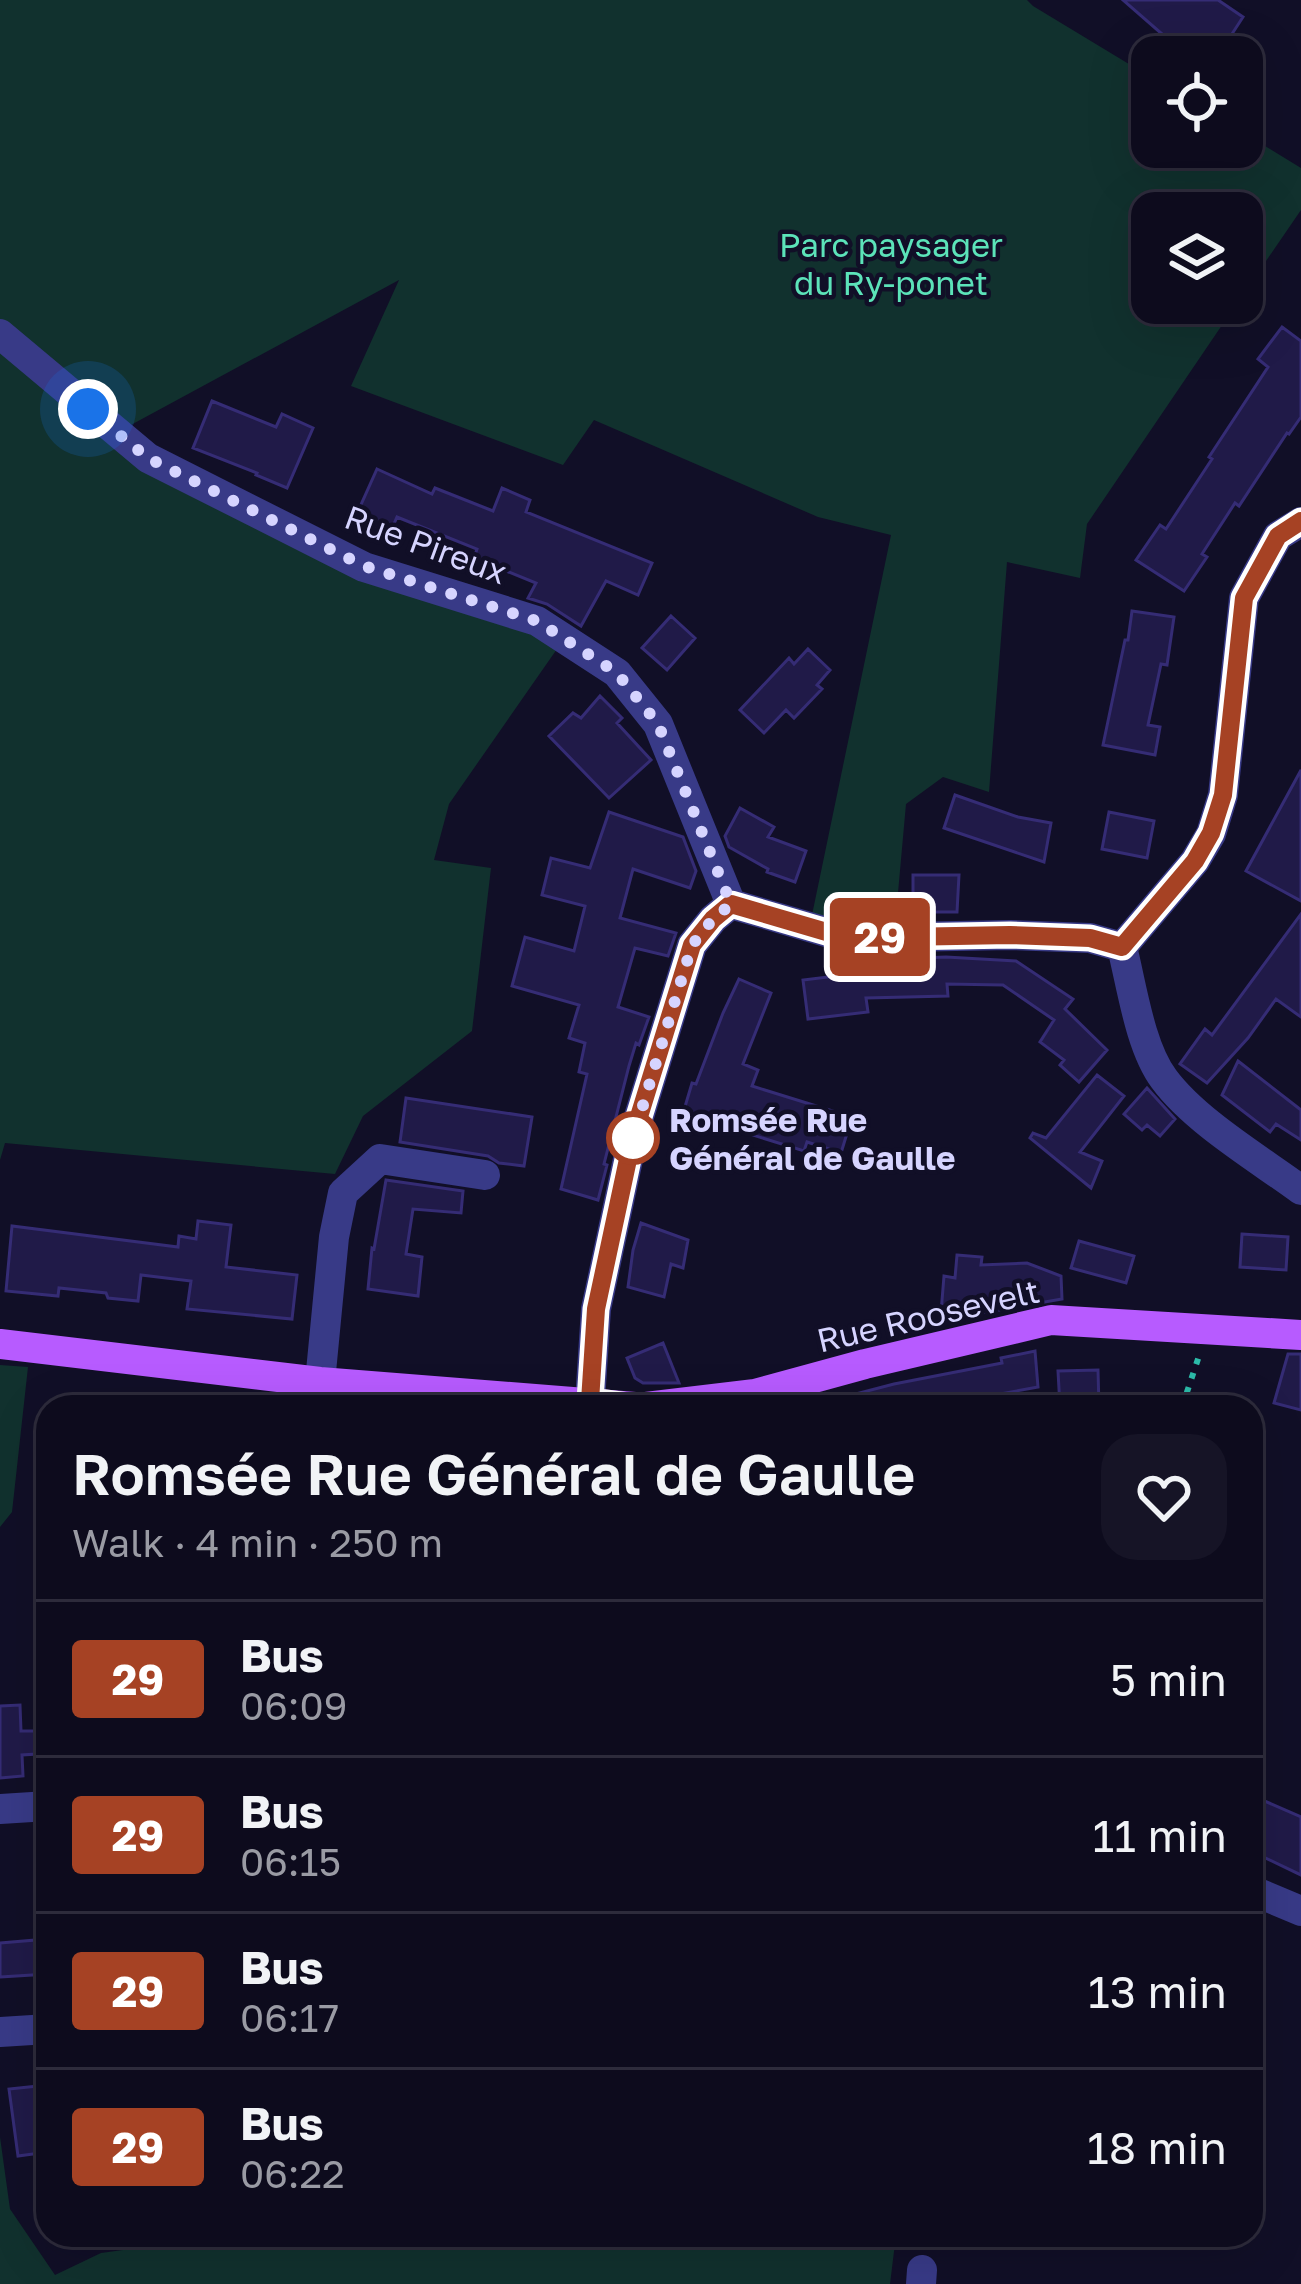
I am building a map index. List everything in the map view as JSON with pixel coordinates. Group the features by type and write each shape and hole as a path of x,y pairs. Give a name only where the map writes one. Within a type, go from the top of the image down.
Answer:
{"main road":[{"name":"Rue Roosevelt","path":"747,1395 1052,1320 1301,1335"},
{"path":"0,1344 320,1382 505,1395"}],"street":[{"name":"Rue Pireux","path":"0,334 148,458 364,566 537,621 617,673 658,724 731,904"},
{"path":"1122,947 1195,861 1211,833 1223,795 1244,598 1278,536 1301,522"},
{"path":"590,1395 596,1309 633,1136 692,945 713,919 731,904 847,938 1010,935 1090,938 1122,947"},
{"path":"1122,947 1144,1036 1162,1077 1191,1108 1301,1190"},
{"path":"320,1382 334,1237 343,1193 380,1159 485,1174"},
{"path":"0,1809 36,1807"},
{"path":"1263,1895 1301,1911"},
{"path":"0,2032 36,2030"}],"path":[{"path":"1186,1395 1208,1330"}],"green space":[{"name":"Parc paysager du Ry-ponet","path":"0,0 1027,0 1131,65 1131,168 1263,168 1263,145 1301,168 1301,210 1263,265 1263,192 1131,192 1131,324 1223,324 1087,524 1080,578 1007,562 989,792 943,777 906,804 896,915 812,915 891,535 818,517 594,420 563,465 351,386 399,280 129,426 148,458 364,567 537,621 557,649 449,804 434,860 491,868 472,1031 363,1116 335,1174 5,1143 0,1160"},
{"path":"0,1365 28,1367 12,1512 0,1527"},
{"path":"0,2137 10,2209 55,2275 101,2253 145,2247 895,2247 890,2284 0,2284"}],"building":[{"path":"1123,0 1218,0 1243,17 1231,36 1164,36"},
{"path":"1282,327 1301,341 1301,417 1239,506 1235,503 1184,591 1136,560 1160,525 1166,529 1212,459 1209,457 1268,367 1258,359"},
{"path":"212,401 276,427 282,414 313,428 287,488 193,448"},
{"path":"377,469 432,494 435,488 493,511 502,488 530,500 526,512 652,563 638,595 606,581 581,626 528,598 536,583 474,558 477,549 397,517 390,533 355,518"},
{"path":"1132,611 1174,617 1167,665 1161,664 1148,725 1160,727 1155,755 1103,745"},
{"path":"671,616 695,638 667,670 642,648"},
{"path":"808,649 830,670 817,685 822,689 794,718 786,710 764,733 740,710 789,658 794,664"},
{"path":"600,696 651,760 609,798 549,736 573,713 581,718"},
{"path":"1301,770 1301,901 1246,871"},
{"path":"955,795 1051,823 1044,862 944,828"},
{"path":"740,808 774,827 768,837 806,851 795,882 767,872 729,847 725,836"},
{"path":"609,812 683,837 696,871 690,888 633,869 620,918 676,933 668,956 635,948 618,1007 649,1017 629,1066 598,1200 561,1189 587,1074 579,1072 585,1043 569,1038 579,1005 512,986 525,937 574,951 585,906 542,895 551,858 590,868"},
{"path":"1109,812 1154,821 1147,858 1102,849"},
{"path":"913,875 959,875 957,912 913,912"},
{"path":"1301,914 1301,1017 1276,999 1207,1083 1180,1064 1205,1029 1212,1035"},
{"path":"894,959 1016,961 1073,999 1065,1009 1107,1050 1079,1082 1060,1065 1064,1060 1040,1042 1054,1020 1003,985 947,984 948,996 866,998 868,1012 808,1019 803,980 894,969"},
{"path":"739,979 771,993 743,1064 758,1070 752,1086 852,1117 841,1153 807,1142 804,1151 684,1110"},
{"path":"1238,1061 1301,1110 1301,1140 1276,1124 1270,1132 1222,1095"},
{"path":"1097,1075 1124,1096 1080,1152 1102,1161 1091,1188 1030,1138 1033,1133 1046,1138"},
{"path":"1147,1088 1175,1119 1160,1136 1147,1125 1142,1130 1124,1114"},
{"path":"406,1098 532,1117 524,1166 400,1142"},
{"path":"386,1180 463,1191 461,1213 413,1209 406,1254 422,1257 418,1296 368,1289"},
{"path":"198,1221 231,1225 226,1267 297,1275 292,1319 187,1309 191,1281 141,1275 138,1301 59,1288 58,1296 6,1291 12,1226 178,1247 179,1236 196,1239"},
{"path":"641,1223 688,1240 683,1268 671,1264 664,1297 628,1287"},
{"path":"1242,1234 1288,1237 1286,1270 1240,1267"},
{"path":"1079,1241 1134,1256 1126,1283 1071,1268"},
{"path":"957,1255 982,1257 981,1265 1027,1263 1061,1276 1062,1299 982,1313 966,1311 965,1315 941,1313 944,1276 955,1278"},
{"path":"663,1343 679,1383 643,1383 635,1378 627,1358"},
{"path":"1035,1351 1038,1387 995,1395 851,1395 1002,1363 1001,1358"},
{"path":"1288,1354 1301,1354 1301,1410 1274,1403"},
{"path":"1098,1370 1099,1395 1059,1395 1058,1371"},
{"path":"20,1705 21,1731 36,1731 36,1754 22,1755 23,1776 0,1778 0,1706"},
{"path":"1263,1800 1301,1817 1301,1875 1263,1857"},
{"path":"36,1940 36,1975 0,1977 0,1943"},
{"path":"36,2086 36,2154 18,2156 9,2089"}],"bus line":[{"name":"29","path":"590,1395 596,1309 633,1136 692,945 713,919 731,904 847,938 1010,935 1090,938 1122,947 1195,861 1211,833 1223,795 1244,598 1278,536 1301,521"}],"place":[{"name":"Romsée Rue Général de Gaulle","path":"633,1138"}],"route":[{"path":"88,409 148,458 364,566 537,621 617,673 658,724 731,904 692,945 633,1138"}]}
